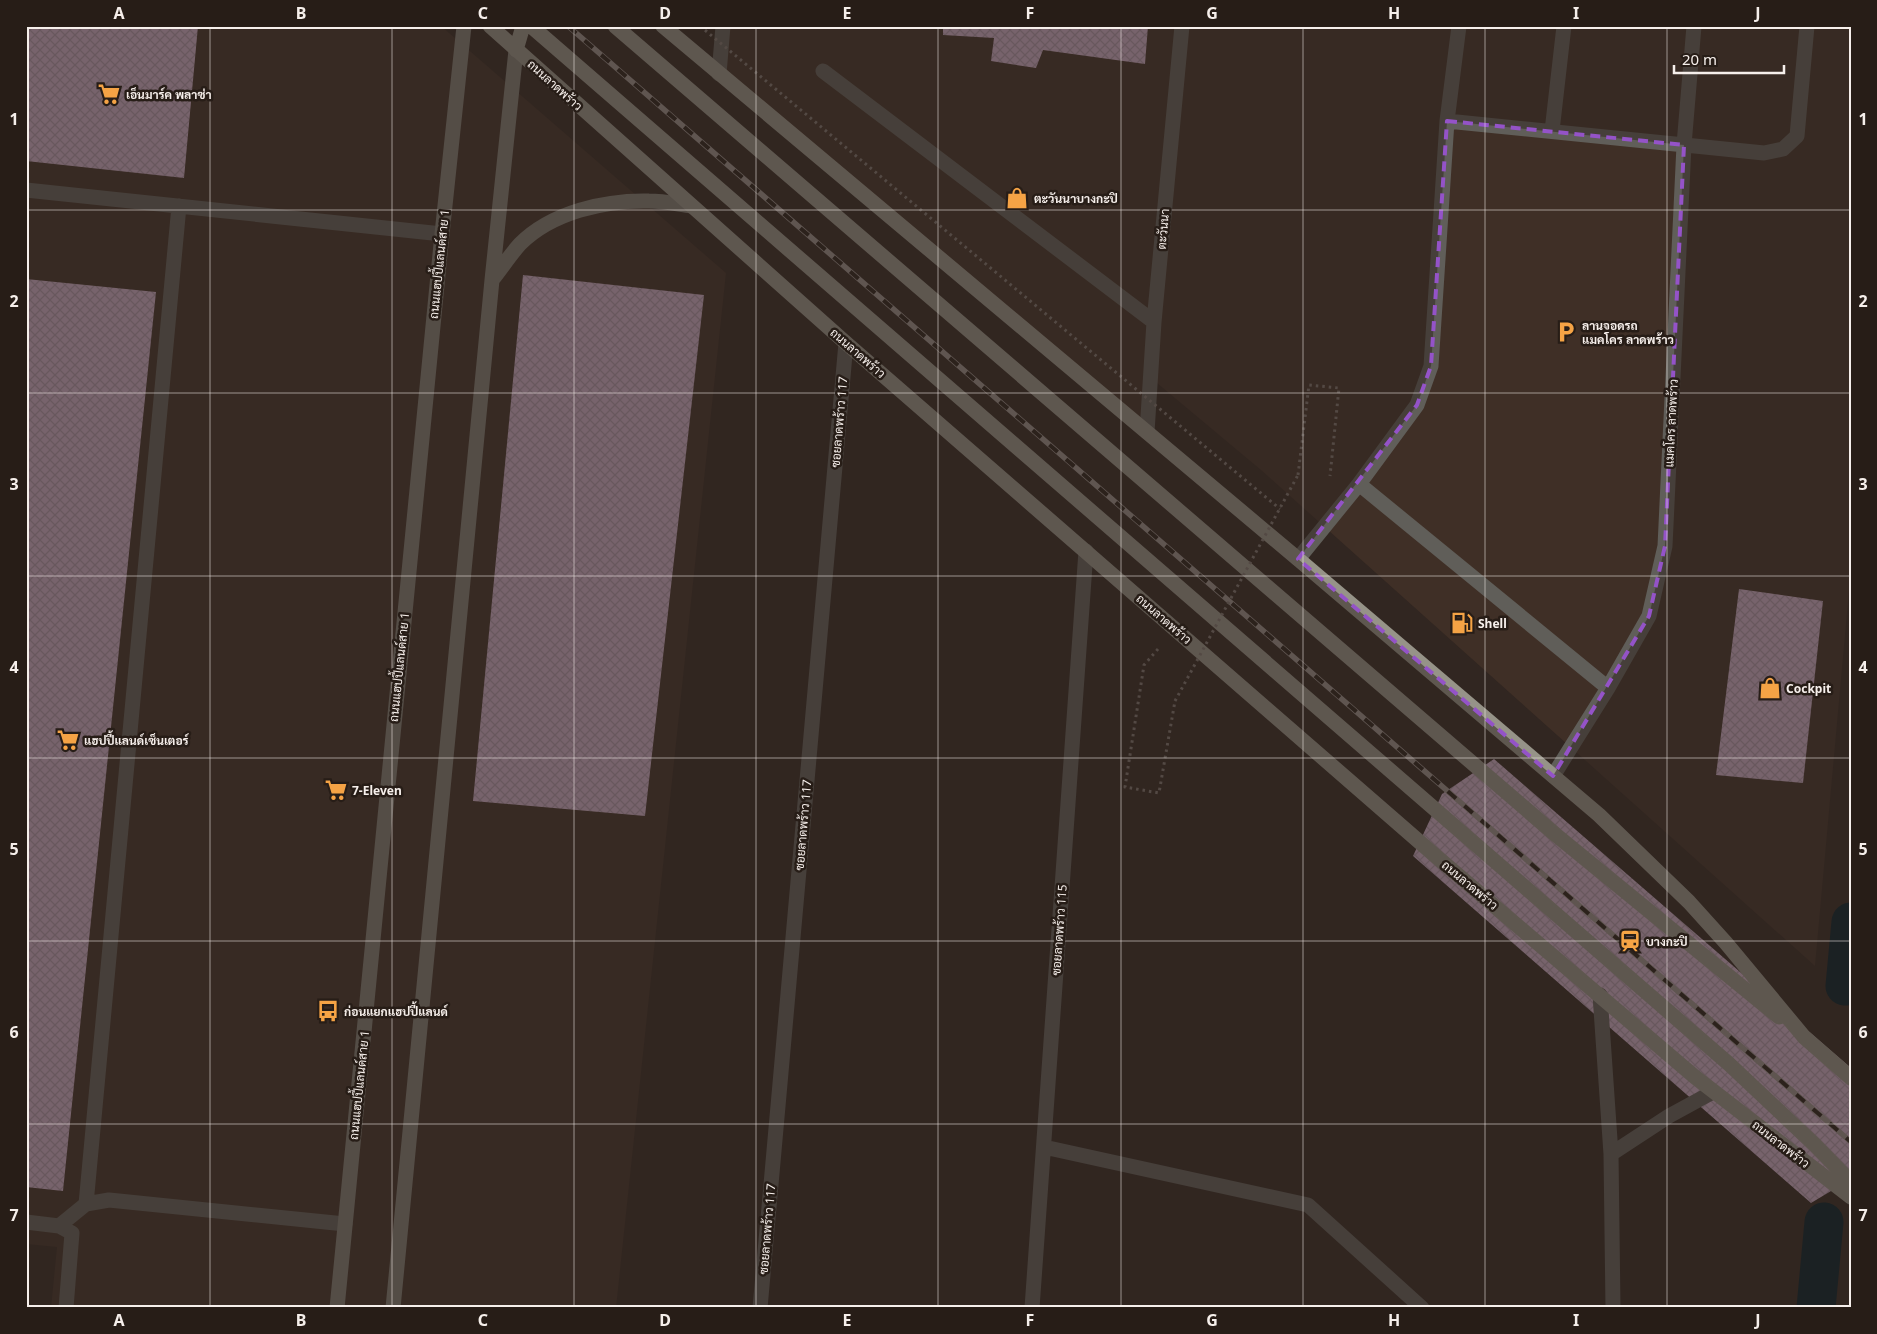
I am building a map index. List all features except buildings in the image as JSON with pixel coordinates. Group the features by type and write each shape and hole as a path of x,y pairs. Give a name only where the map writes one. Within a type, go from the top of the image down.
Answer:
{"main road":[{"name":"ถนนลาดพร้าว","path":"490,26 846,343 1438,858 1713,1092 1851,1197"},
{"path":"516,50 523,26"},
{"path":"531,26 1729,1064 1815,1145 1851,1182"},
{"path":"615,26 1609,880 1804,1037 1851,1078"},
{"path":"663,26 1298,559 1628,842 1689,902 1726,943 1804,1037"}],"street":[{"name":"ถนนแฮปปี้แลนด์สาย 1","path":"337,1308 464,26"},
{"path":"720,74 723,26"},
{"name":"ตะวันนา","path":"1147,432 1154,322 1182,26"},
{"path":"1298,559 1359,484 1417,405 1431,366 1447,121 1458,26"},
{"path":"1552,131 1564,26"},
{"name":"แมคโคร ลาดพร้าว","path":"1553,776 1650,616 1665,546 1684,144 1694,26"},
{"path":"1447,121 1764,153 1783,149 1797,136 1807,26"},
{"path":"392,1308 516,50"},
{"path":"823,71 1154,322"},
{"path":"26,190 442,234"},
{"path":"492,280 520,244 546,225 580,210 615,202 650,201 691,206"},
{"path":"86,1204 180,206"},
{"name":"ซอยลาดพร้าว 117","path":"760,1308 846,343"},
{"path":"1359,484 1608,688"},
{"name":"ซอยลาดพร้าว 115","path":"1032,1308 1086,552"},
{"path":"1600,995 1611,1154 1613,1308"},
{"path":"1611,1154 1669,1116 1713,1092"},
{"path":"1044,1147 1308,1205 1422,1308"},
{"path":"59,1226 86,1204 109,1200 345,1224"},
{"path":"26,1222 59,1226 72,1233 66,1308"}],"path":[{"path":"700,26 1280,509"},
{"path":"1144,665 1125,787 1159,793 1175,702 1298,475 1309,386 1340,388 1329,484"}],"highlighted area":[{"path":"1447,121 1684,145 1665,546 1649,616 1553,776 1298,559 1417,405 1431,366"}],"shaded area":[{"path":"26,26 441,26 726,273 616,1308 51,1308 57,1247 26,1244"},
{"path":"724,26 1851,26 1851,569 1815,966 1261,470 1151,378 1147,432 720,74"}],"waterway":[{"path":"1845,986 1851,922"},
{"path":"1816,1308 1824,1222"}],"railway":[{"path":"568,26 1851,1142"}],"place":[{"name":"เอ็นมาร์ค พลาซ่า","path":"109,94"},
{"name":"ตะวันนาบางกะปิ","path":"1017,198"},
{"name":"ลานจอดรถ แมคโคร ลาดพร้าว","path":"1566,332"},
{"name":"Shell","path":"1462,623"},
{"name":"Cockpit","path":"1770,688"},
{"name":"แฮปปี้แลนด์เซ็นเตอร์","path":"68,740"},
{"name":"7-Eleven","path":"336,790"},
{"name":"บางกะปิ","path":"1630,941"},
{"name":"ก่อนแยกแฮปปี้แลนด์","path":"328,1011"}]}
